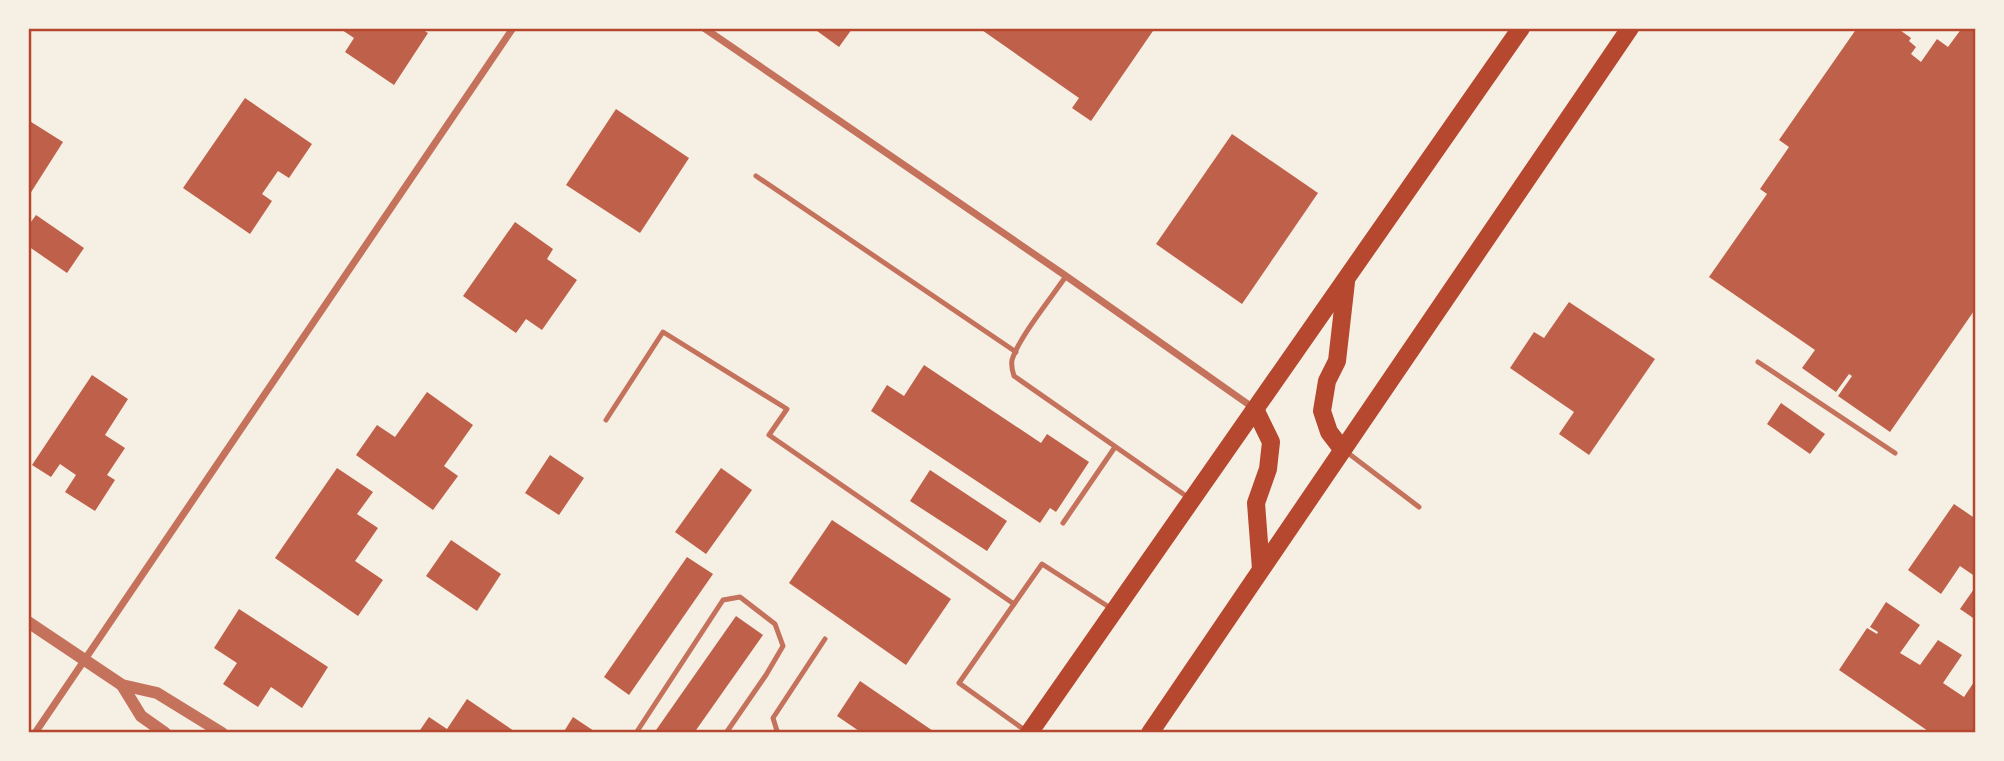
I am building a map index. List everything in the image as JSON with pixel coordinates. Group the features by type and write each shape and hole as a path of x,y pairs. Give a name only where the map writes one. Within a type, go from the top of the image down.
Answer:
{"main road":[{"path":"1029,733 1521,28"},
{"path":"1150,733 1630,28"},
{"path":"1342,449 1329,432 1322,411 1327,380 1337,361 1346,279"},
{"path":"1255,409 1271,442 1268,469 1256,503 1261,569"}],"street":[{"path":"35,733 513,28"},
{"path":"704,28 1255,409"},
{"path":"28,622 122,685 157,693 222,733"},
{"path":"122,685 141,716 165,733"}],"lane":[{"path":"756,176 1016,352"},
{"path":"1066,276 1016,352 1011,368 1014,376 1192,500"},
{"path":"606,420 663,332 787,409 769,435 1014,604"},
{"path":"1758,362 1895,453"},
{"path":"1063,523 1115,447"},
{"path":"1342,449 1419,507"},
{"path":"1029,733 959,683 1014,604 1042,564 1114,611"},
{"path":"636,733 723,600 740,597 775,624 783,646 726,733"},
{"path":"780,733 773,718 825,639"}],"building":[{"path":"420,28 428,33 394,85 345,52 354,38 342,30"},
{"path":"813,28 851,28 852,29 839,47"},
{"path":"979,28 1155,28 1091,121 1072,108 1079,98"},
{"path":"1857,28 1897,28 1911,38 1909,41 1916,47 1911,54 1921,62 1937,39 1948,47 1962,28 1976,28 1976,308 1890,432 1838,396 1852,376 1849,374 1836,392 1802,368 1815,350 1709,277 1767,194 1760,189 1789,147 1779,140"},
{"path":"245,98 312,144 289,178 278,171 262,194 272,201 250,234 183,188"},
{"path":"616,109 689,158 640,233 566,185"},
{"path":"28,120 63,142 28,197"},
{"path":"1232,134 1318,193 1242,304 1156,244"},
{"path":"36,215 84,248 67,273 28,246 28,226"},
{"path":"515,222 553,249 547,259 577,280 542,330 526,319 516,333 463,296"},
{"path":"1569,302 1655,359 1589,455 1559,434 1574,412 1510,368 1534,332 1544,338"},
{"path":"924,365 1041,443 1047,434 1089,462 1056,512 1050,508 1040,523 871,411 887,385 904,396"},
{"path":"92,375 128,399 105,435 125,448 107,475 115,480 95,511 65,492 76,475 60,464 51,477 32,465"},
{"path":"427,392 473,425 444,466 458,476 433,510 356,455 377,425 395,437"},
{"path":"1781,403 1825,434 1810,454 1767,424"},
{"path":"550,455 584,478 559,515 525,493"},
{"path":"337,468 373,492 357,514 378,528 355,561 383,580 358,616 275,558"},
{"path":"721,468 752,490 706,554 675,532"},
{"path":"930,470 1007,521 987,551 910,501"},
{"path":"1954,504 1976,519 1976,577 1960,566 1941,594 1908,570"},
{"path":"832,520 951,599 906,665 789,583"},
{"path":"451,540 501,574 477,611 426,576"},
{"path":"687,557 713,574 629,695 604,677"},
{"path":"1976,586 1976,620 1960,609"},
{"path":"1886,602 1920,625 1900,653 1920,665 1938,640 1962,655 1943,683 1964,697 1976,679 1976,733 1931,733 1839,670 1867,628 1877,634 1878,632 1870,627"},
{"path":"239,609 328,667 302,708 271,687 258,707 223,684 237,663 214,648"},
{"path":"736,616 763,635 694,733 654,733"},
{"path":"860,681 936,733 862,733 837,716"},
{"path":"467,699 517,733 418,733 429,717 447,729"},
{"path":"573,717 597,733 563,733"}]}
